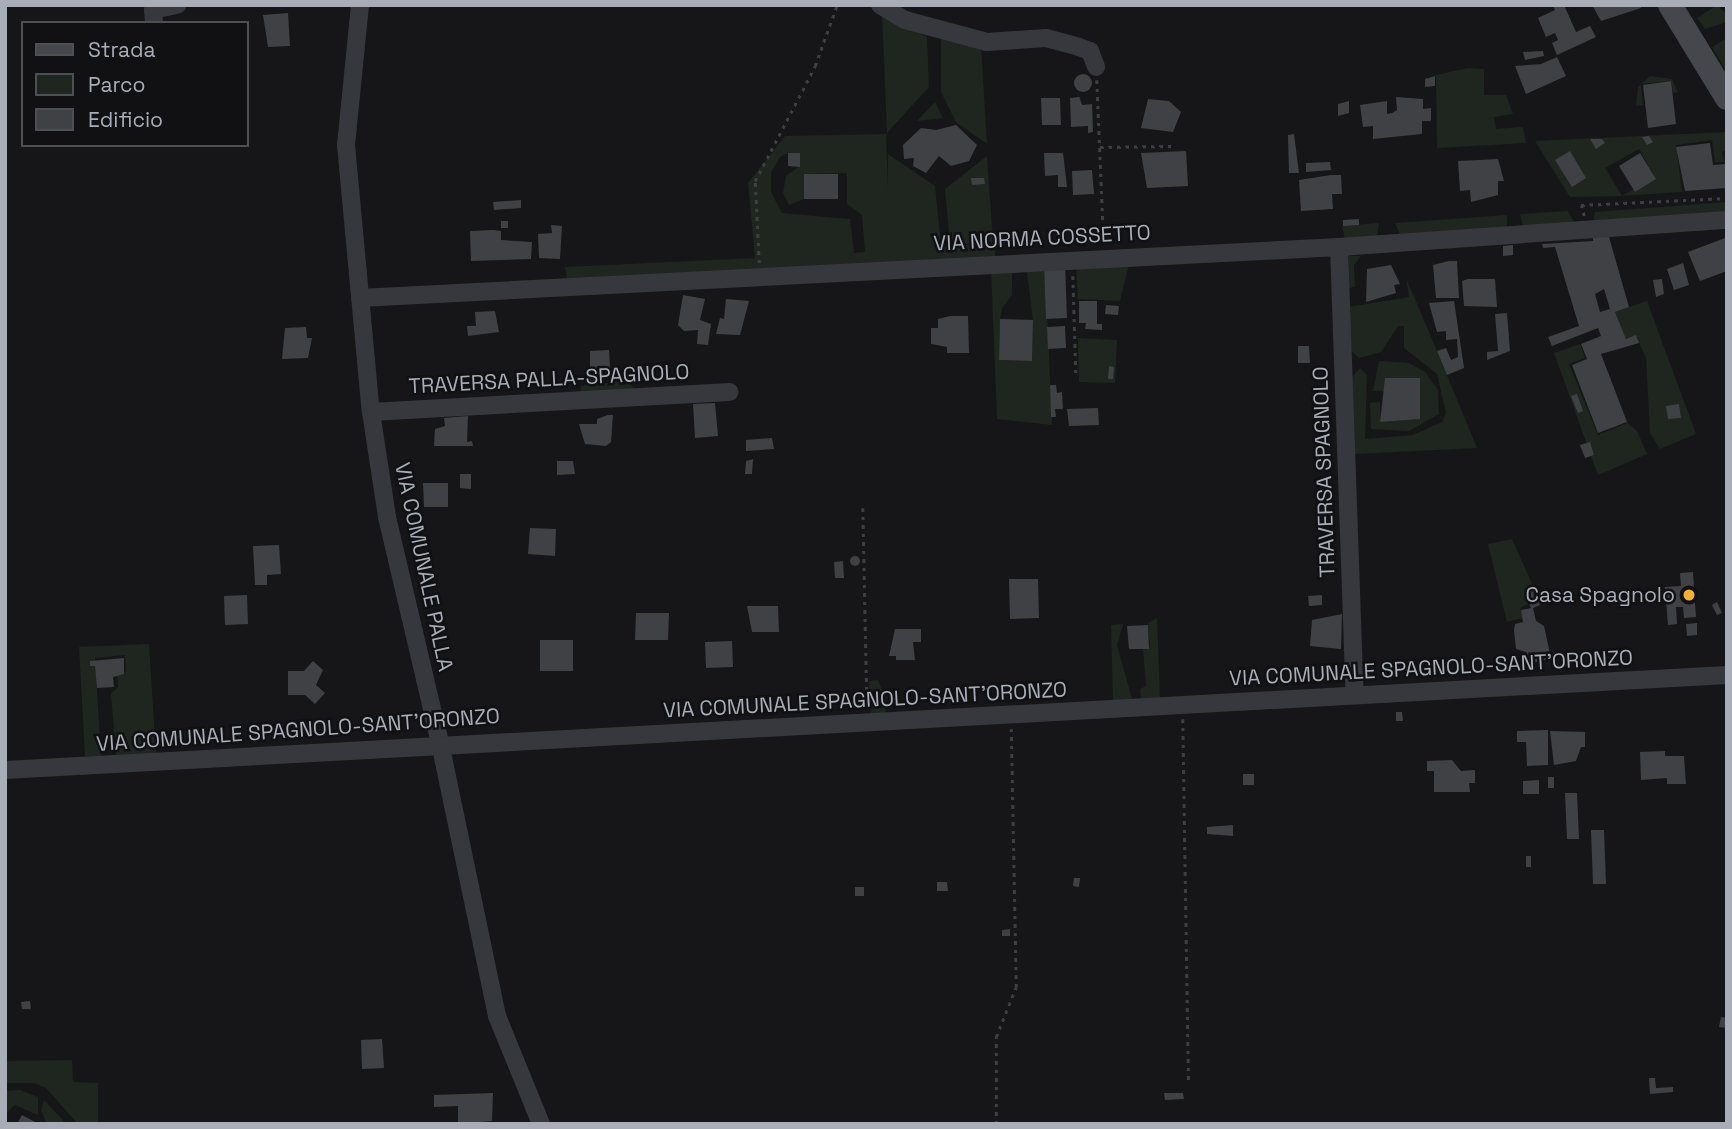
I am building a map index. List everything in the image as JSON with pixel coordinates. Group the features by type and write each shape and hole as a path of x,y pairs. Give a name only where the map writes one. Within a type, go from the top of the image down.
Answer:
{"street":[{"path":"154,21 153,10 177,5"},
{"name":"VIA COMUNALE PALLA","path":"360,5 346,145 371,412 387,517 440,743 497,1016 541,1124"},
{"path":"880,5 905,20 987,41 1046,38 1079,47 1090,51 1096,66"},
{"path":"1670,5 1727,98"},
{"name":"VIA NORMA COSSETTO","path":"360,298 1072,258 1339,247 1727,220"},
{"name":"TRAVERSA SPAGNOLO","path":"1339,247 1355,695"},
{"name":"TRAVERSA PALLA-SPAGNOLO","path":"371,412 729,392"},
{"name":"VIA COMUNALE SPAGNOLO-SANT'ORONZO","path":"5,769 440,743 868,724 1727,675"}],"path":[{"path":"759,277 755,181 815,66 837,5"},
{"path":"1096,66 1103,225"},
{"path":"1100,147 1171,146"},
{"path":"1587,230 1581,205 1727,198"},
{"path":"1072,258 1076,374"},
{"path":"863,508 868,724"},
{"path":"1182,705 1189,1084"},
{"path":"996,1124 996,1037 1016,987 1011,715"}],"green space":[{"path":"1717,5 1727,14 1727,22 1705,29 1697,18"},
{"path":"882,14 927,37 929,87 887,133"},
{"path":"941,37 981,46 987,144 956,122 941,92"},
{"path":"1727,38 1727,70 1726,70 1712,47"},
{"path":"1468,68 1484,69 1484,95 1506,95 1513,114 1494,117 1496,129 1523,127 1526,143 1437,148 1436,75"},
{"path":"1650,76 1672,79 1678,92 1673,93 1671,81 1641,84"},
{"path":"1641,84 1643,105 1636,106 1638,87"},
{"path":"935,102 943,118 917,121"},
{"path":"1727,132 1727,150 1722,152 1725,162 1715,162 1712,140 1676,145 1682,192 1622,196 1570,197 1535,141","holes":["1639,149 1655,177 1622,196 1605,168"]},
{"path":"886,134 888,190 888,154 935,186 941,246 936,247 995,243 995,259 568,283 565,267 755,258 748,183 785,136","holes":["788,153 799,153 800,166 786,176 783,193 789,205 804,199 804,174 847,173 847,204 862,215 865,252 854,253 850,219 782,213 771,192 771,173 780,157"]},
{"path":"987,156 993,242 950,245 945,189"},
{"path":"1727,202 1727,213 1593,223 1595,212"},
{"path":"1568,211 1575,224 1523,227 1520,214"},
{"path":"1507,215 1507,228 1400,235 1395,223"},
{"path":"1379,223 1377,238 1345,240 1342,226"},
{"path":"1349,256 1361,256 1354,265 1355,286 1348,289"},
{"path":"1130,260 1120,301 1078,299 1076,263"},
{"path":"1045,264 1052,425 997,419 991,269 1012,267 1012,295 1002,308 1000,319 999,360 1032,361 1033,320 1026,265"},
{"path":"1406,278 1477,448 1354,454 1352,377 1360,368 1367,375 1365,439 1413,435 1442,422 1446,413 1437,374 1404,348 1404,326 1398,326 1381,352 1359,358 1351,351 1348,307 1409,297"},
{"path":"1647,301 1696,434 1660,449 1650,433 1646,358 1636,336 1626,339 1615,312"},
{"path":"1078,338 1117,340 1115,383 1079,382"},
{"path":"1580,344 1585,358 1569,364 1598,435 1628,423 1637,431 1647,454 1598,475 1554,353"},
{"path":"1379,361 1409,363 1425,372 1438,390 1439,414 1409,431 1371,429 1370,403 1380,402 1380,422 1420,419 1419,378 1385,378 1385,391 1373,391"},
{"path":"629,381 635,391 580,396 581,386"},
{"path":"1512,539 1533,586 1524,590 1528,604 1520,608 1523,618 1507,622 1488,544"},
{"path":"1157,618 1160,698 1141,700 1140,689 1146,686 1143,648 1150,647 1148,623"},
{"path":"1123,624 1117,645 1132,699 1113,700 1111,625"},
{"path":"149,644 156,754 116,756 111,694 118,687 117,673 126,672 125,655 95,658 101,756 85,756 79,647"},
{"path":"878,680 888,705 884,714 871,714 869,681"},
{"path":"72,1060 73,1082 98,1083 98,1124 78,1124 46,1088 34,1083 5,1083 5,1061"},
{"path":"20,1090 38,1097 38,1115 15,1105 5,1114 5,1091"},
{"path":"44,1100 65,1124 47,1124 41,1111"}],"building":[{"path":"1553,5 1564,5 1576,32 1590,26 1596,37 1557,55 1552,43 1558,40 1555,33 1546,37 1538,18 1555,10"},
{"path":"1592,5 1640,5 1641,8 1601,21"},
{"path":"288,13 290,46 268,47 263,15"},
{"path":"1543,51 1544,56 1525,60 1523,52"},
{"path":"1557,57 1566,76 1526,94 1515,66 1541,64"},
{"path":"1079,74 1087,74 1092,83 1090,90 1079,92 1074,87 1074,79"},
{"path":"1435,76 1435,86 1425,87 1425,79"},
{"path":"1671,81 1676,124 1648,128 1643,85"},
{"path":"1078,93 1082,105 1092,104 1093,132 1088,133 1088,126 1071,127 1070,98 1079,97"},
{"path":"1396,97 1423,99 1423,109 1431,108 1431,121 1422,121 1422,134 1373,139 1373,126 1363,127 1360,105 1387,101 1387,114 1392,113 1397,110"},
{"path":"1041,98 1060,98 1061,125 1042,125"},
{"path":"1148,99 1169,101 1181,112 1173,132 1141,128"},
{"path":"1349,101 1349,113 1338,116 1338,104"},
{"path":"956,125 977,145 969,161 951,166 939,156 926,173 913,166 914,158 904,159 903,145 921,128 936,130"},
{"path":"1294,134 1299,173 1289,173 1288,135"},
{"path":"1649,136 1653,142 1647,145 1642,137"},
{"path":"1590,139 1602,139 1605,143 1596,149"},
{"path":"1710,143 1713,165 1726,164 1727,188 1685,191 1676,147"},
{"path":"1186,151 1188,186 1147,188 1141,153"},
{"path":"1570,151 1586,178 1572,187 1555,160"},
{"path":"788,153 800,153 800,167 788,166"},
{"path":"1044,153 1063,153 1067,187 1058,187 1058,175 1045,176"},
{"path":"1640,153 1656,179 1635,192 1619,166"},
{"path":"1498,159 1504,181 1498,181 1498,195 1471,202 1470,190 1460,191 1458,161"},
{"path":"1330,162 1331,170 1306,172 1306,163"},
{"path":"1092,170 1094,194 1073,195 1072,171"},
{"path":"804,174 838,174 838,199 804,199"},
{"path":"1341,175 1342,194 1332,194 1333,209 1301,211 1299,180"},
{"path":"971,178 984,178 985,184 972,185"},
{"path":"521,200 521,208 494,210 493,202"},
{"path":"1359,219 1359,225 1343,226 1343,220"},
{"path":"501,221 508,221 508,228 501,228"},
{"path":"551,225 562,226 560,259 539,258 538,234 552,233"},
{"path":"470,231 501,231 501,240 532,242 531,259 471,261"},
{"path":"1593,237 1609,237 1629,307 1615,312 1626,339 1636,335 1639,343 1601,354 1627,422 1598,433 1572,365 1587,359 1581,344 1601,336 1598,328 1552,346 1548,337 1579,326 1555,247 1543,248 1542,244 1593,241","holes":["1604,289 1610,309 1600,312 1595,294"]},
{"path":"1725,238 1727,271 1700,281 1688,252"},
{"path":"1513,245 1513,255 1503,256 1503,246"},
{"path":"1457,261 1459,298 1436,298 1433,265"},
{"path":"1683,263 1689,285 1674,290 1667,269"},
{"path":"1044,264 1065,264 1067,318 1046,319"},
{"path":"1391,265 1400,284 1394,285 1396,293 1366,302 1367,269"},
{"path":"1495,279 1497,307 1464,306 1462,281"},
{"path":"1662,279 1664,294 1656,297 1653,280"},
{"path":"683,295 705,299 700,320 711,324 708,345 697,344 698,330 684,331 678,325"},
{"path":"726,299 749,301 740,335 716,334 720,318 724,319"},
{"path":"1079,301 1097,301 1097,324 1102,324 1102,330 1085,329 1086,323 1079,323"},
{"path":"1454,301 1464,368 1447,375 1437,351 1446,348 1451,360 1458,357 1457,339 1446,340 1446,331 1437,332 1429,303"},
{"path":"1106,305 1119,306 1118,315 1105,314"},
{"path":"495,311 499,332 468,336 467,326 476,326 475,312"},
{"path":"1507,313 1510,351 1487,360 1487,352 1498,351 1495,314"},
{"path":"968,316 969,353 947,353 947,347 931,344 931,328 938,328 938,319"},
{"path":"1000,319 1033,320 1032,361 999,360"},
{"path":"1065,326 1066,348 1048,349 1047,327"},
{"path":"306,327 307,338 312,338 308,358 282,359 285,328"},
{"path":"1298,346 1309,346 1310,363 1298,363"},
{"path":"609,350 610,368 590,369 590,351"},
{"path":"1109,366 1114,367 1113,379 1108,379"},
{"path":"1385,378 1420,378 1420,419 1380,422"},
{"path":"1050,385 1056,385 1057,393 1062,392 1063,409 1055,409 1056,417 1051,417"},
{"path":"1577,394 1583,411 1578,413 1571,396"},
{"path":"715,403 718,436 695,438 693,404"},
{"path":"1679,404 1681,418 1668,419 1666,406"},
{"path":"1098,408 1099,425 1069,426 1067,409"},
{"path":"613,415 611,442 606,446 585,444 579,424 597,424 597,419"},
{"path":"468,416 467,442 472,441 473,446 434,446 435,429 445,426 444,418"},
{"path":"772,438 774,449 746,451 746,440"},
{"path":"1590,442 1594,455 1585,458 1580,445"},
{"path":"753,459 752,474 745,474 746,461"},
{"path":"557,461 573,461 575,474 557,475"},
{"path":"460,474 471,474 471,489 460,488"},
{"path":"423,483 448,483 448,507 424,507"},
{"path":"530,528 556,529 555,556 528,554"},
{"path":"279,545 281,574 267,575 267,585 255,585 253,546"},
{"path":"855,556 860,561 855,566 850,561"},
{"path":"843,561 844,578 835,578 834,562"},
{"path":"1693,572 1696,617 1684,618 1683,607 1676,607 1677,624 1668,625 1665,587 1681,586 1680,573"},
{"path":"1009,579 1038,579 1039,618 1010,619"},
{"path":"1533,588 1540,605 1533,608 1536,621 1544,626 1551,658 1529,664 1526,652 1516,649 1514,630 1515,624 1523,622 1521,610 1531,608 1524,592"},
{"path":"247,595 248,624 225,625 224,596"},
{"path":"1322,595 1322,605 1309,606 1308,596"},
{"path":"1717,602 1722,613 1717,615 1712,605"},
{"path":"747,606 778,606 779,632 752,632"},
{"path":"636,613 669,613 668,640 635,640"},
{"path":"1342,614 1341,649 1310,646 1312,620"},
{"path":"1697,623 1697,635 1687,636 1686,624"},
{"path":"1148,625 1149,649 1129,649 1127,626"},
{"path":"895,629 921,629 921,642 913,642 915,660 896,660 896,656 889,656"},
{"path":"540,640 573,640 573,671 540,671"},
{"path":"732,641 733,667 706,668 705,642"},
{"path":"124,658 124,674 113,677 114,687 97,688 95,666 90,666 90,661"},
{"path":"313,661 323,670 316,685 325,693 315,704 305,695 288,695 288,671 304,671"},
{"path":"1396,712 1402,712 1403,721 1396,721"},
{"path":"1548,730 1548,765 1527,766 1526,742 1517,742 1517,731"},
{"path":"1550,731 1585,732 1585,747 1581,747 1576,761 1554,765"},
{"path":"1665,751 1665,756 1684,756 1686,784 1667,784 1667,778 1641,780 1640,752"},
{"path":"1452,760 1461,771 1475,770 1475,783 1469,783 1470,792 1434,792 1434,771 1427,771 1427,761"},
{"path":"1243,774 1254,774 1254,785 1243,785"},
{"path":"1548,777 1554,777 1554,788 1548,788"},
{"path":"1539,780 1539,794 1523,794 1523,781"},
{"path":"1565,793 1577,793 1579,839 1567,839"},
{"path":"1233,825 1233,836 1207,834 1207,827"},
{"path":"1591,830 1604,830 1606,884 1593,884"},
{"path":"1526,856 1531,856 1531,867 1526,867"},
{"path":"1074,878 1080,878 1079,887 1073,886"},
{"path":"937,882 947,882 948,891 937,891"},
{"path":"855,887 864,887 864,896 855,896"},
{"path":"1010,929 1010,936 1002,936 1002,930"},
{"path":"30,1001 31,1009 22,1009 21,1002"},
{"path":"1721,1017 1727,1018 1727,1028 1719,1027"},
{"path":"382,1039 384,1068 362,1069 361,1040"},
{"path":"1649,1078 1655,1078 1656,1088 1673,1087 1673,1092 1650,1094"},
{"path":"493,1093 492,1121 458,1124 458,1106 434,1107 434,1095"},
{"path":"1164,1093 1183,1093 1184,1099 1165,1100"},
{"path":"22,1115 39,1124 17,1124"}],"place":[{"name":"Casa Spagnolo","path":"1689,595"}]}
